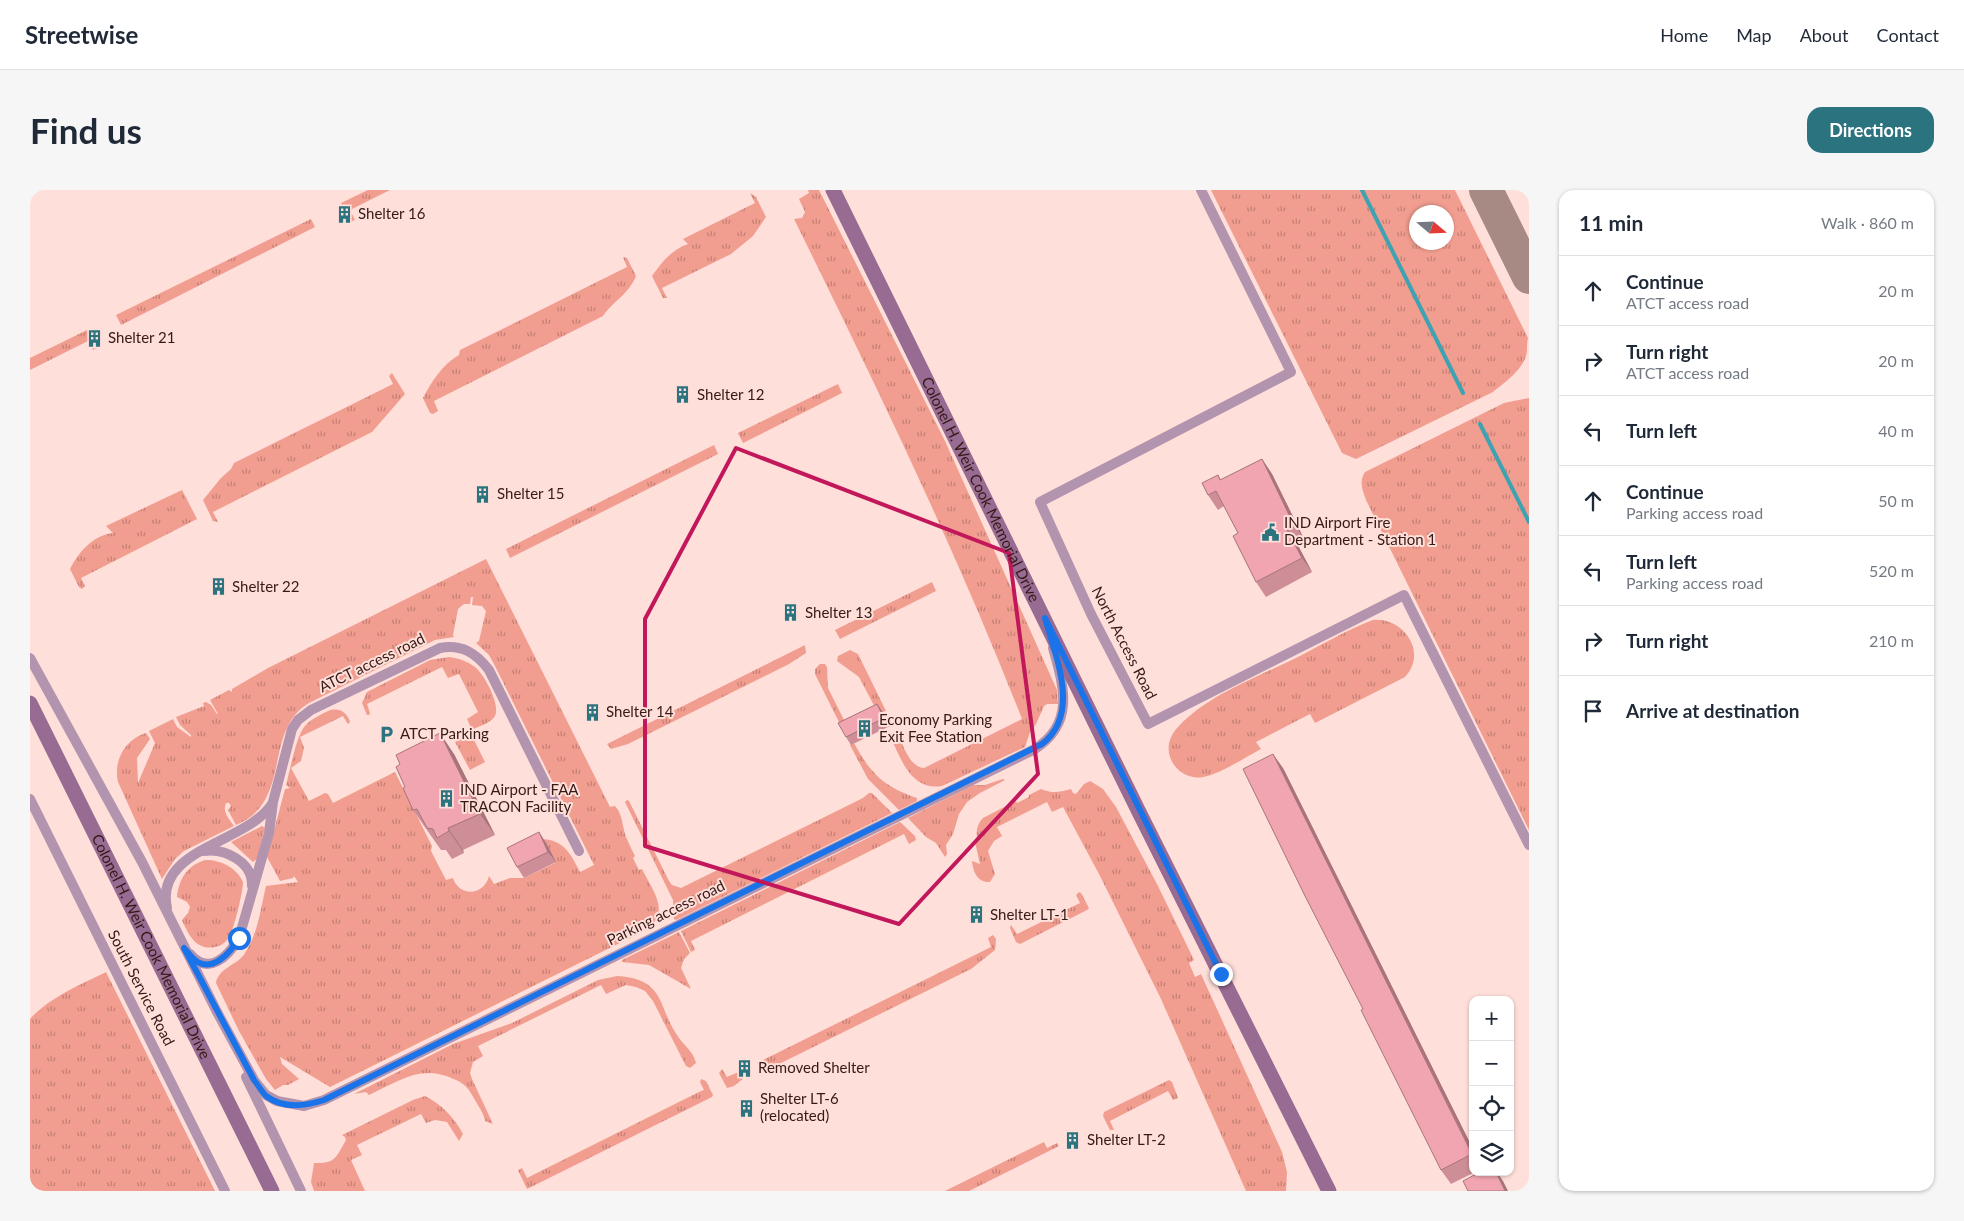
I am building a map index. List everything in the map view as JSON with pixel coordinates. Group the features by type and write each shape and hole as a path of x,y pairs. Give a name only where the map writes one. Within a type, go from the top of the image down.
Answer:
{"street":[{"name":"Colonel H. Weir Cook Memorial Drive","path":"833,190 1139,812 1330,1191"},
{"name":"North Access Road","path":"1201,190 1291,372 1040,502 1091,614 1148,724 1404,595 1529,845"},
{"name":"Parking access road","path":"217,1012 254,1080 266,1096 277,1101 304,1106 324,1100 1042,744 1057,727 1064,704 1060,678 1045,618"},
{"name":"ATCT access road","path":"184,948 195,960 202,964 212,964 230,952 239,938 269,833 273,802 292,729 298,720 311,710 440,648 456,646 470,651 489,670 579,851"},
{"path":"30,658 142,862 217,1012 301,1191"},
{"name":"Colonel H. Weir Cook Memorial Drive","path":"30,704 272,1191"},
{"name":"South Service Road","path":"30,799 225,1191"},
{"name":"ATCT access road","path":"169,918 166,901 170,880 175,870 188,858 258,819 273,802"},
{"path":"199,853 219,851 227,853 244,865 251,875 251,897"}],"highlighted area":[{"path":"736,448 1009,553 1038,774 899,924 645,846 645,619"}],"green space":[{"path":"368,190 390,190 350,210 355,220 350,222 341,203"},
{"path":"808,190 819,190 945,441 1057,690 1058,704 1047,704 1044,706 1030,732 1025,747 942,786 922,784 908,772 890,736 897,733 910,759 914,764 924,768 1022,719 942,529 884,404 794,219 802,218 805,212 799,199 809,193"},
{"path":"1211,190 1455,190 1528,338 1526,357 1519,369 1493,392 1356,459 1342,453"},
{"path":"750,193 756,197 766,217 753,236 731,254 662,288 667,298 663,298 652,276 659,266 672,253 688,244 683,239 755,203"},
{"path":"311,219 315,227 121,325 116,315"},
{"path":"623,257 627,258 636,276 625,293 603,316 434,401 438,411 433,414 430,413 423,398 438,374 459,355 460,350 627,267"},
{"path":"87,330 97,348 93,350 88,341 30,370 30,358"},
{"path":"392,373 405,394 372,432 213,512 218,522 213,521 203,500 231,469 234,463 393,384 389,376"},
{"path":"838,384 842,393 743,443 738,433"},
{"path":"1529,398 1529,830 1366,500 1362,489 1362,482 1365,472 1504,403"},
{"path":"714,445 718,454 510,558 506,549"},
{"path":"182,490 197,519 81,578 85,586 82,589 79,587 70,569 77,557 87,546 99,537 113,533 106,526"},
{"path":"486,559 610,807 615,806 620,813 626,837 635,856 633,858 639,870 642,869 658,901 658,916 654,923 646,930 330,1087 280,1057 282,1064 299,1079 275,1090 266,1079 239,1031 216,983 220,974 238,961 249,946 258,920 266,886 298,882 294,876 293,878 280,881 267,857 285,789 290,788 286,785 296,745 305,726 313,719 328,711 339,710 350,721 349,724 347,723 343,716 300,737 304,748 301,761 291,768 309,801 325,793 328,794 333,803 395,772 432,846 431,851 446,880 453,878 460,889 471,892 477,890 486,883 489,876 494,884 510,878 524,878 555,863 541,839 561,845 570,854 580,872 594,865 495,666 489,655 476,643 479,641 486,611 482,606 472,605 473,597 471,597 470,604 464,604 458,609 454,637 435,640 309,703 296,713 288,726 283,740 271,785 265,799 256,812 236,825 228,810 231,806 229,803 226,803 225,812 234,826 184,851 175,859 162,879 118,782 117,766 119,759 132,740 146,733 150,739 137,758 138,783 155,743 149,731 173,719 177,727 191,737 180,725 176,717 204,706 203,703 206,702 218,714 210,700 229,690 232,692 232,689 268,668"},
{"path":"932,582 936,591 840,639 835,630"},
{"path":"1373,620 1394,624 1403,630 1409,638 1414,658 1412,668 1405,677 1315,723 1310,714 1256,742 1261,749 1209,776 1192,777 1179,770 1172,762 1169,744 1172,736 1179,726 1204,705 1218,696 1353,628"},
{"path":"805,645 806,653 789,664 628,744 611,749 607,744"},
{"path":"850,650 858,654 886,711 878,713 859,677 837,661 838,656"},
{"path":"449,657 469,663 483,676 491,690 496,705 495,716 491,721 472,730 467,719 478,712 459,674 448,678 442,667 367,704 370,713 367,715 362,703 367,692 430,660"},
{"path":"820,664 825,664 827,667 828,688 848,728 843,730 815,674 815,669"},
{"path":"471,734 485,762 470,770 455,742"},
{"path":"854,743 866,763 879,778 895,789 917,798 917,801 899,810 868,779 850,745"},
{"path":"1005,780 967,802 959,814 953,834 946,845 947,854 945,857 936,843 926,837 908,818 973,785 985,785"},
{"path":"1090,781 1103,789 1116,807 1158,886 1194,960 1189,963 1195,977 1201,974 1282,1152 1287,1172 1286,1191 1246,1191 1161,999 1099,874 1063,807 1052,812 1047,802 997,827 1002,836 994,841 988,851 995,874 990,882 982,881 976,876 972,861 980,864 975,842 978,842 977,829 983,818 1016,801 1017,803 1029,797 1029,795 1041,789 1056,792 1071,789 1076,794 1084,784"},
{"path":"872,793 892,813 676,920 674,919 673,900 625,802 629,801 669,881 672,885 681,888 863,798"},
{"path":"900,822 915,836 916,840 909,844 904,834 691,941 695,950 691,952 681,931"},
{"path":"262,826 265,828 257,859 253,862 231,842"},
{"path":"206,860 217,861 228,866 237,873 243,882 238,911 228,939 219,946 208,948 198,944 190,936 182,920 190,907 187,902 177,897 185,874 194,865"},
{"path":"1079,892 1089,908 1087,910 1020,944 1016,942 1010,928 1011,925 1017,934 1080,903 1076,895"},
{"path":"679,932 690,953 684,959 681,968 691,989 649,965 622,962 622,960"},
{"path":"993,935 996,939 995,950 971,969 781,1063 760,1069 757,1063 991,947 988,938"},
{"path":"106,972 215,1191 30,1191 30,1019 56,998"},
{"path":"617,976 633,978 653,989 659,997 672,1027 696,1063 690,1068 686,1066 653,1001 645,991 626,985 606,994 601,985 478,1046 483,1056 473,1062 470,1073 493,1124 485,1121 467,1087 461,1082 436,1073 416,1074 369,1095 366,1092 354,1094 453,1044 512,1023 598,980"},
{"path":"722,1069 727,1077 741,1071 744,1078 734,1086 727,1088 719,1073"},
{"path":"701,1079 706,1081 713,1095 712,1097 527,1189 518,1170 522,1168 527,1178 704,1090 700,1082"},
{"path":"1169,1080 1172,1082 1178,1098 1173,1100 1168,1091 1110,1121 1114,1130 1110,1130 1103,1116 1104,1112"},
{"path":"425,1096 442,1107 456,1122 463,1134 459,1141 447,1122 435,1120 426,1123 421,1114 357,1145 362,1155 351,1160 365,1191 314,1191 311,1182 314,1163 331,1161 334,1158 346,1140 342,1135"},
{"path":"1044,1142 1047,1148 1057,1143 1059,1146 969,1191 945,1191"}],"building":[{"name":"IND Airport Fire Department - Station 1","path":"1262,459 1293,523 1285,526 1302,558 1256,582 1233,536 1238,533 1216,491 1208,495 1202,483 1218,475 1220,480"},
{"path":"877,704 884,718 846,737 838,723"},
{"name":"IND Airport - FAA TRACON Facility","path":"440,733 480,814 448,828 449,831 437,838 433,829 427,828 417,809 413,810 396,767 400,764 396,755"},
{"path":"1273,754 1469,1148 1469,1156 1441,1170 1243,769"},
{"path":"539,832 548,852 517,867 507,848"},
{"path":"1472,1176 1498,1176 1505,1191 1468,1191 1463,1181"}],"waterway":[{"path":"1362,190 1463,393"},
{"path":"1480,424 1529,522"}],"taxiway":[{"path":"1486,190 1529,277"}],"place":[{"name":"Shelter 16","path":"344,214"},
{"name":"Shelter 21","path":"94,338"},
{"name":"Shelter 12","path":"683,395"},
{"name":"Shelter 15","path":"483,494"},
{"name":"IND Airport Fire Department - Station 1","path":"1270,532"},
{"name":"Shelter 22","path":"218,587"},
{"name":"Shelter 13","path":"791,613"},
{"name":"Shelter 14","path":"592,712"},
{"name":"Economy Parking Exit Fee Station","path":"865,729"},
{"name":"ATCT Parking","path":"386,734"},
{"name":"IND Airport - FAA TRACON Facility","path":"446,799"},
{"name":"Shelter LT-1","path":"976,915"},
{"name":"Removed Shelter","path":"744,1068"},
{"name":"Shelter LT-6 (relocated)","path":"746,1108"},
{"name":"Shelter LT-2","path":"1073,1140"}],"route":[{"path":"239,938 230,952 212,964 202,964 195,960 184,948 254,1080 266,1096 292,1105 304,1106 324,1100 618,953 1035,749 1053,734 1061,719 1064,704 1062,687 1045,618 1139,812 1221,974"}]}
